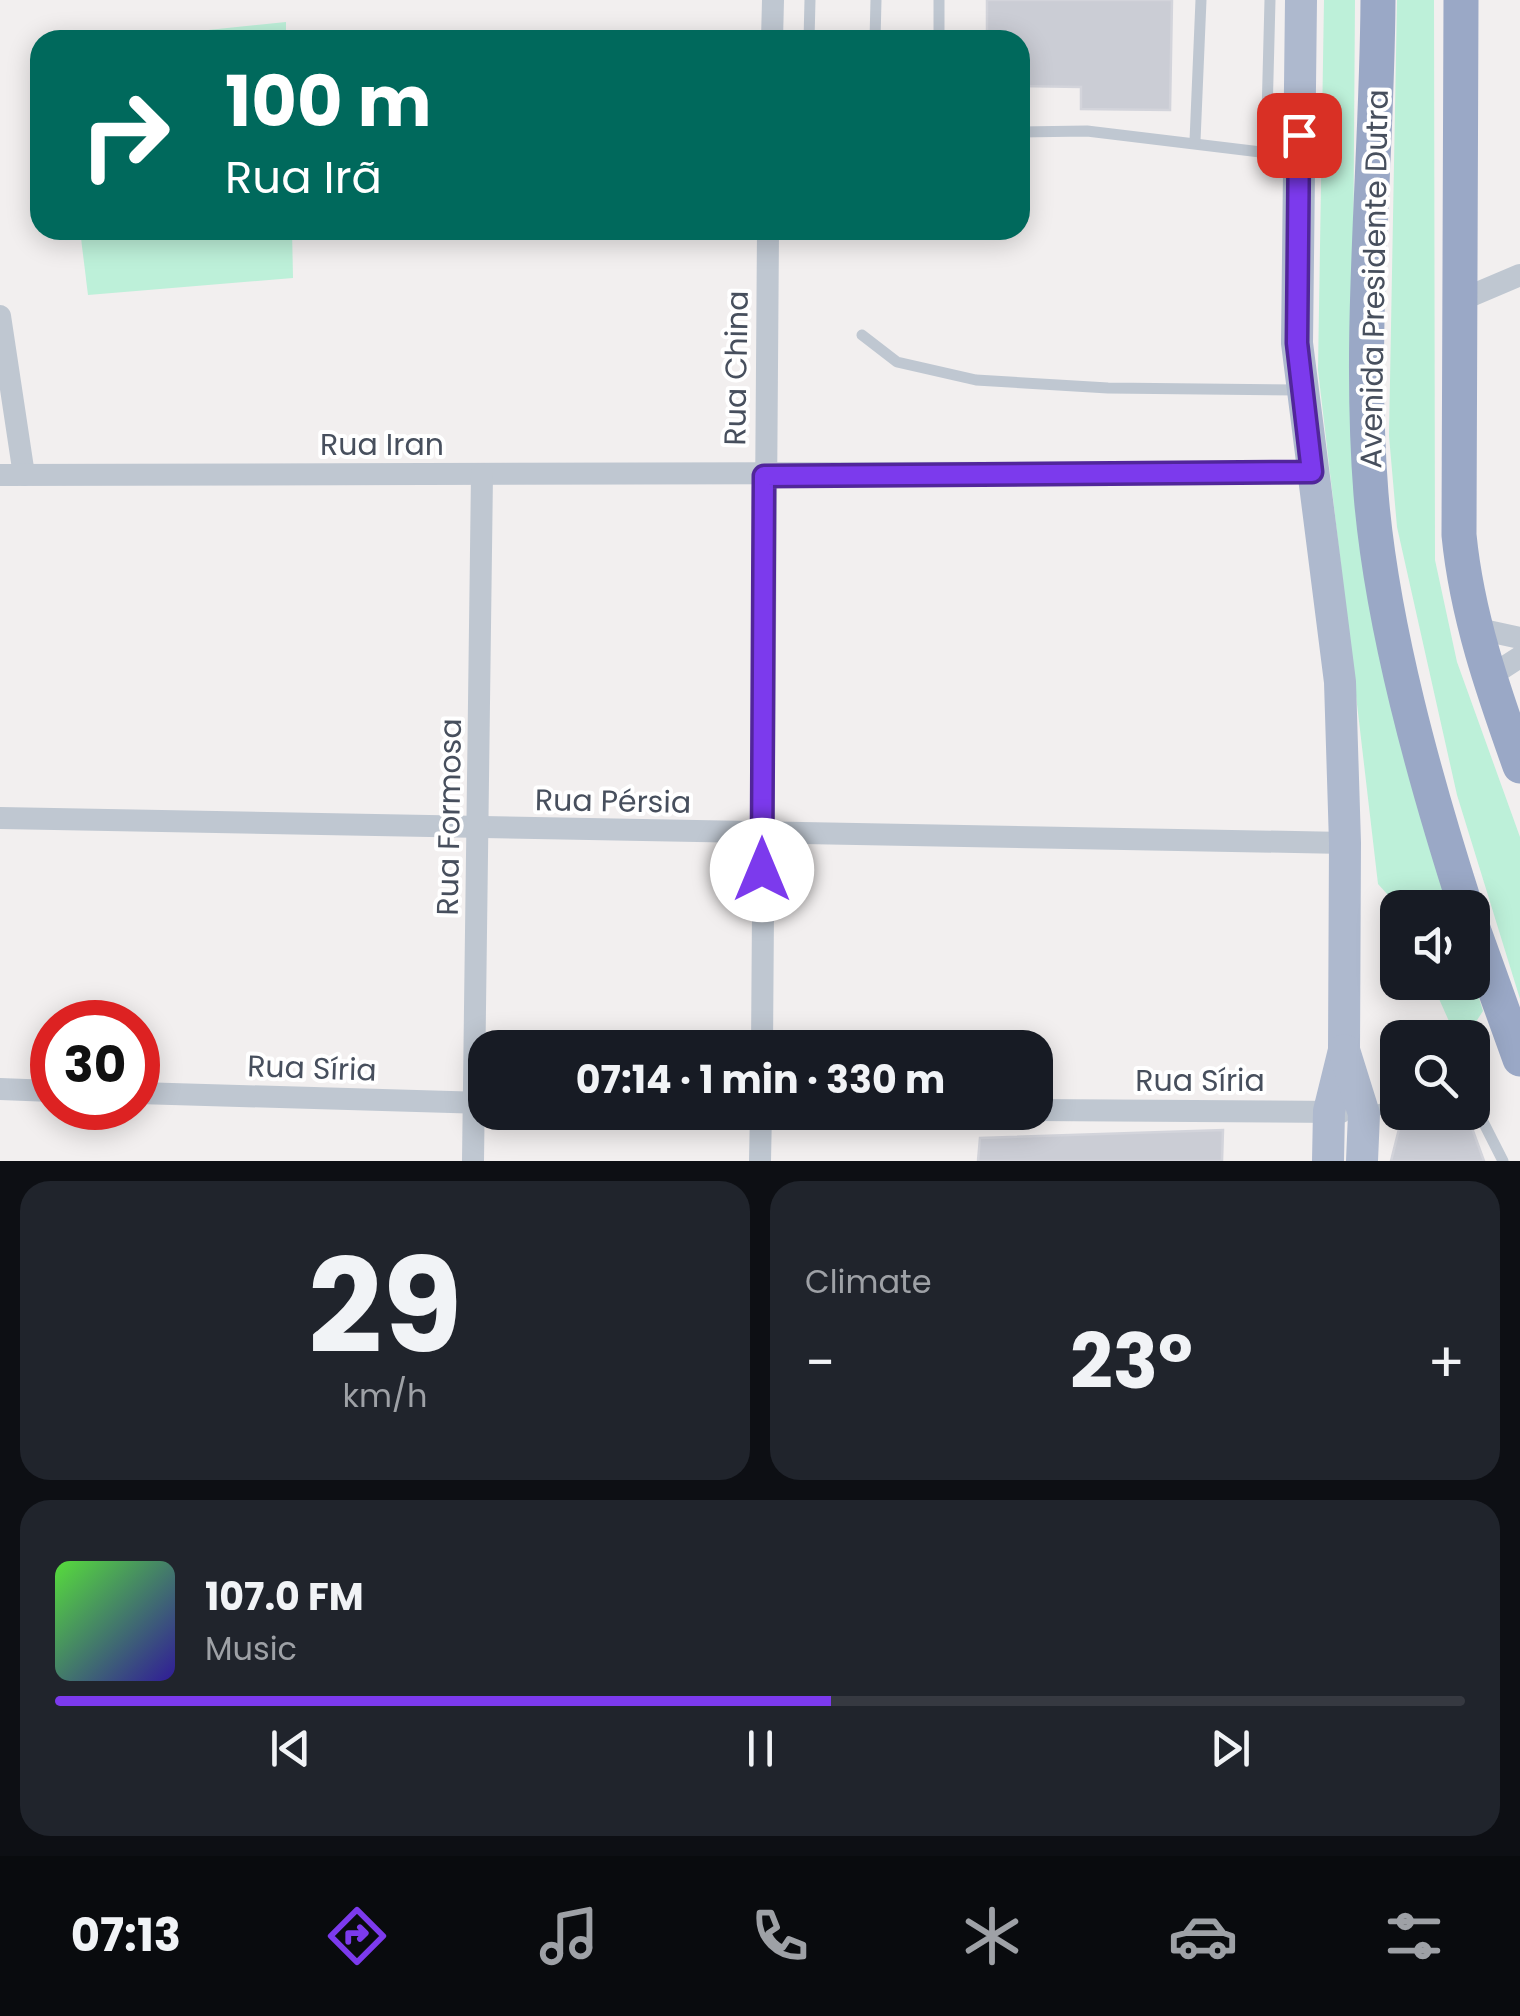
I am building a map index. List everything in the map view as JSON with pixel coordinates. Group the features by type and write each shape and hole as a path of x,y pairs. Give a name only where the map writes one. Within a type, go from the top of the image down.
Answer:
{"highway":[{"name":"Avenida Presidente Dutra","path":"1378,0 1367,414 1372,497 1399,659 1461,890"},
{"path":"1461,0 1458,536 1474,628 1489,677 1511,716 1520,766"},
{"path":"1490,976 1520,1059"}],"main road":[{"path":"1300,0 1282,155 1302,390 1340,682 1345,843 1344,1050 1329,1111 1328,1161"},
{"path":"1344,1050 1364,1114 1362,1161"}],"street":[{"path":"772,30 773,0"},
{"name":"Rua China","path":"762,1030 768,240"},
{"path":"1461,300 1520,274"},
{"path":"0,316 24,475"},
{"name":"Rua Iran","path":"0,475 1312,472"},
{"name":"Rua Formosa","path":"479,1030 482,474"},
{"path":"1474,628 1520,638"},
{"path":"1489,677 1520,656"},
{"name":"Rua Pérsia","path":"0,818 1345,843"},
{"path":"0,1089 30,1090"},
{"name":"Rua Síria","path":"160,1094 468,1103"},
{"name":"Rua Síria","path":"1053,1110 1364,1114"},
{"name":"Rua Formosa","path":"473,1161 476,1130"},
{"path":"760,1161 761,1130"}],"lane":[{"path":"809,30 810,0"},
{"path":"875,30 876,0"},
{"path":"938,0 939,30"},
{"path":"1195,142 1200,0"},
{"path":"1030,132 1087,131 1282,155 1270,0"},
{"path":"862,335 897,362 976,380 1108,388 1302,390"},
{"path":"1364,1114 1380,1109"},
{"path":"1487,1130 1503,1161"}],"green space":[{"path":"1324,0 1355,0 1352,429 1447,890 1383,890 1378,884 1318,370"},
{"path":"1397,0 1434,0 1435,560 1457,662 1520,837 1520,999 1490,902 1490,890 1486,890 1457,795 1397,527 1389,436"},
{"path":"286,22 286,30 209,30"},
{"path":"81,240 292,240 293,278 88,295"},
{"path":"1440,1000 1480,1000 1483,1011 1477,1020 1448,1020"}],"building":[{"path":"987,0 1172,0 1170,110 1081,109 1081,87 1030,86 1030,30 987,30"},
{"path":"1223,1130 1222,1161 978,1161 980,1138"},
{"path":"1399,1130 1473,1130 1484,1161 1391,1161"}],"route":[{"path":"762,870 764,476 1312,472 1297,343 1299,135"}]}
